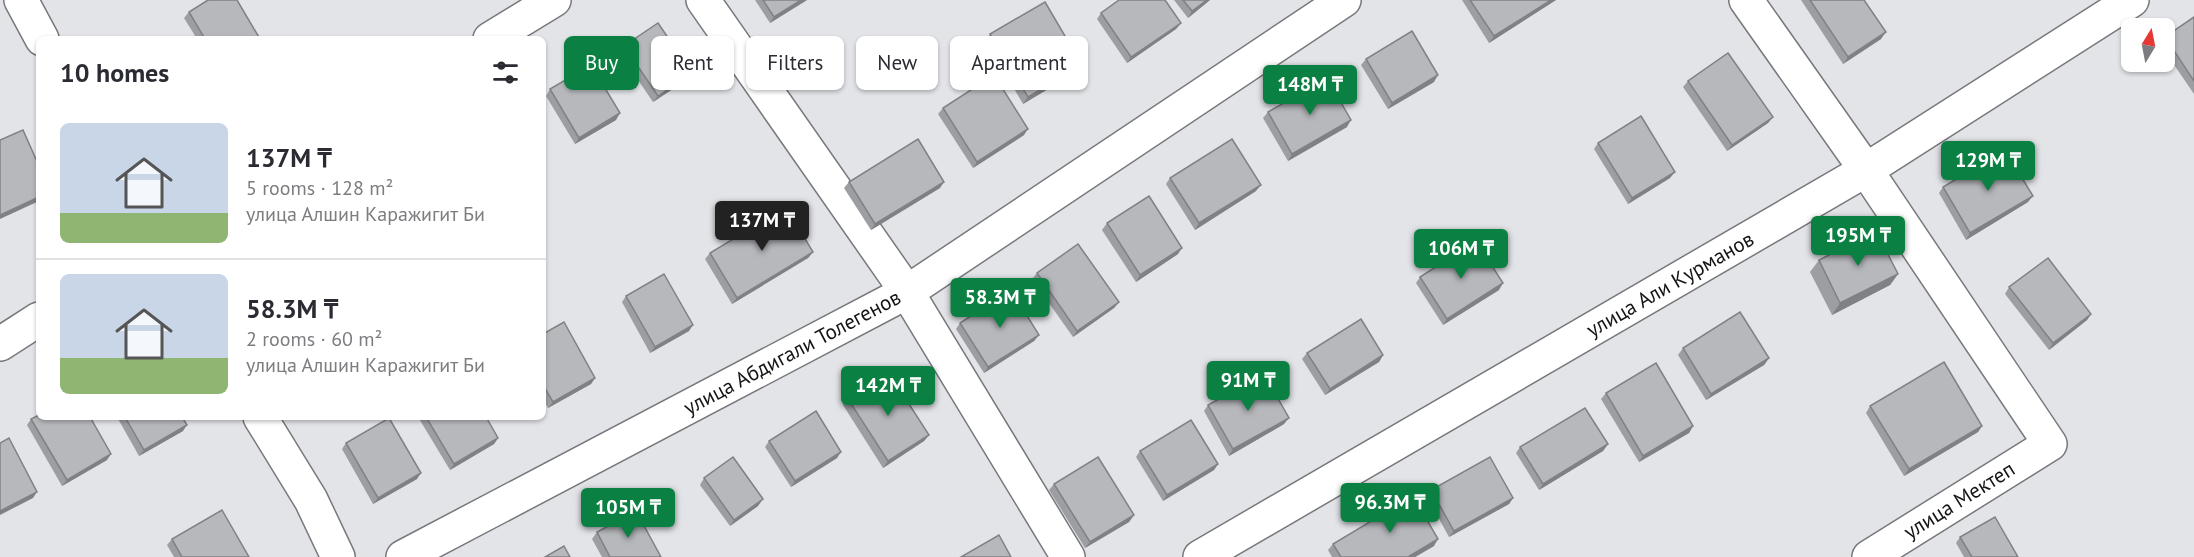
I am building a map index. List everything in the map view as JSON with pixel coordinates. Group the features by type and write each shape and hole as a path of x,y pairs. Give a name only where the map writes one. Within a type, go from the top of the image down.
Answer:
{"street":[{"path":"21,0 40,36"},
{"path":"495,36 554,0"},
{"path":"703,0 907,292 1068,557"},
{"name":"улица Абдигали Толегенов","path":"403,557 907,292 1344,0"},
{"path":"1746,0 1866,170"},
{"name":"улица Али Курманов","path":"1200,557 1866,170 2132,0"},
{"name":"улица Мектеп","path":"1866,170 2049,444 1869,557"},
{"path":"0,344 36,321"},
{"path":"262,420 311,500 338,557"}],"building":[{"path":"208,0 237,0 258,36 203,36 189,12"},
{"path":"763,0 801,0 774,17"},
{"path":"1119,0 1165,0 1181,23 1131,57 1101,13"},
{"path":"1183,0 1207,0 1192,11"},
{"path":"1470,0 1551,0 1494,36"},
{"path":"1810,0 1864,0 1886,32 1848,57"},
{"path":"1045,2 1065,36 991,36 990,34"},
{"path":"2194,17 2194,81 2175,52 2175,30"},
{"path":"658,23 667,36 651,36 651,86 639,68 639,36"},
{"path":"1412,31 1438,75 1392,103 1366,59"},
{"path":"1728,53 1773,117 1732,145 1688,81"},
{"path":"1327,78 1351,120 1292,154 1268,112"},
{"path":"564,81 564,90 606,90 620,113 579,138 550,89"},
{"path":"654,90 667,90 658,96"},
{"path":"971,90 1003,90 1028,129 977,162 943,108"},
{"path":"1024,90 1040,90 1028,97"},
{"path":"1641,116 1675,172 1632,198 1598,143"},
{"path":"23,130 36,159 36,198 0,215 0,140"},
{"path":"918,139 944,182 875,224 849,182"},
{"path":"1232,139 1261,185 1199,223 1170,178"},
{"path":"2005,150 2033,196 1970,233 1943,187"},
{"path":"1149,196 1182,248 1140,275 1107,223"},
{"path":"786,207 813,252 737,298 710,253"},
{"path":"1876,231 1898,274 1840,303 1819,260"},
{"path":"1476,241 1503,283 1447,319 1420,277"},
{"path":"1078,244 1119,302 1077,331 1037,273"},
{"path":"2048,258 2091,314 2053,343 2009,287"},
{"path":"664,274 693,325 655,347 626,296"},
{"path":"1011,290 1039,335 988,367 960,323"},
{"path":"1740,312 1769,358 1711,394 1683,348"},
{"path":"1361,319 1383,355 1330,389 1307,353"},
{"path":"564,322 595,378 553,402 546,390 546,332"},
{"path":"1944,362 1982,426 1909,469 1870,406"},
{"path":"1656,363 1693,426 1643,456 1606,393"},
{"path":"889,373 929,435 888,461 848,399"},
{"path":"1264,374 1289,418 1233,449 1208,405"},
{"path":"1585,408 1608,444 1543,484 1520,447"},
{"path":"816,411 841,452 795,481 769,441"},
{"path":"36,416 36,420 92,420 111,454 67,480 31,419"},
{"path":"127,420 184,420 187,425 144,450"},
{"path":"386,420 390,420 421,473 378,498 346,443"},
{"path":"428,420 488,420 498,438 454,464"},
{"path":"1191,420 1218,464 1167,495 1140,451"},
{"path":"9,438 37,492 0,511 0,443"},
{"path":"733,457 763,499 734,520 704,478"},
{"path":"1098,457 1134,515 1090,542 1054,484"},
{"path":"1490,457 1513,498 1454,531 1431,490"},
{"path":"1413,496 1438,539 1408,557 1341,557 1333,544"},
{"path":"222,510 249,557 182,557 172,539"},
{"path":"636,511 661,557 610,557 597,532"},
{"path":"1995,517 2018,557 1972,557 1960,537"},
{"path":"999,535 1011,557 961,557"},
{"path":"564,546 570,557 545,557"}]}
